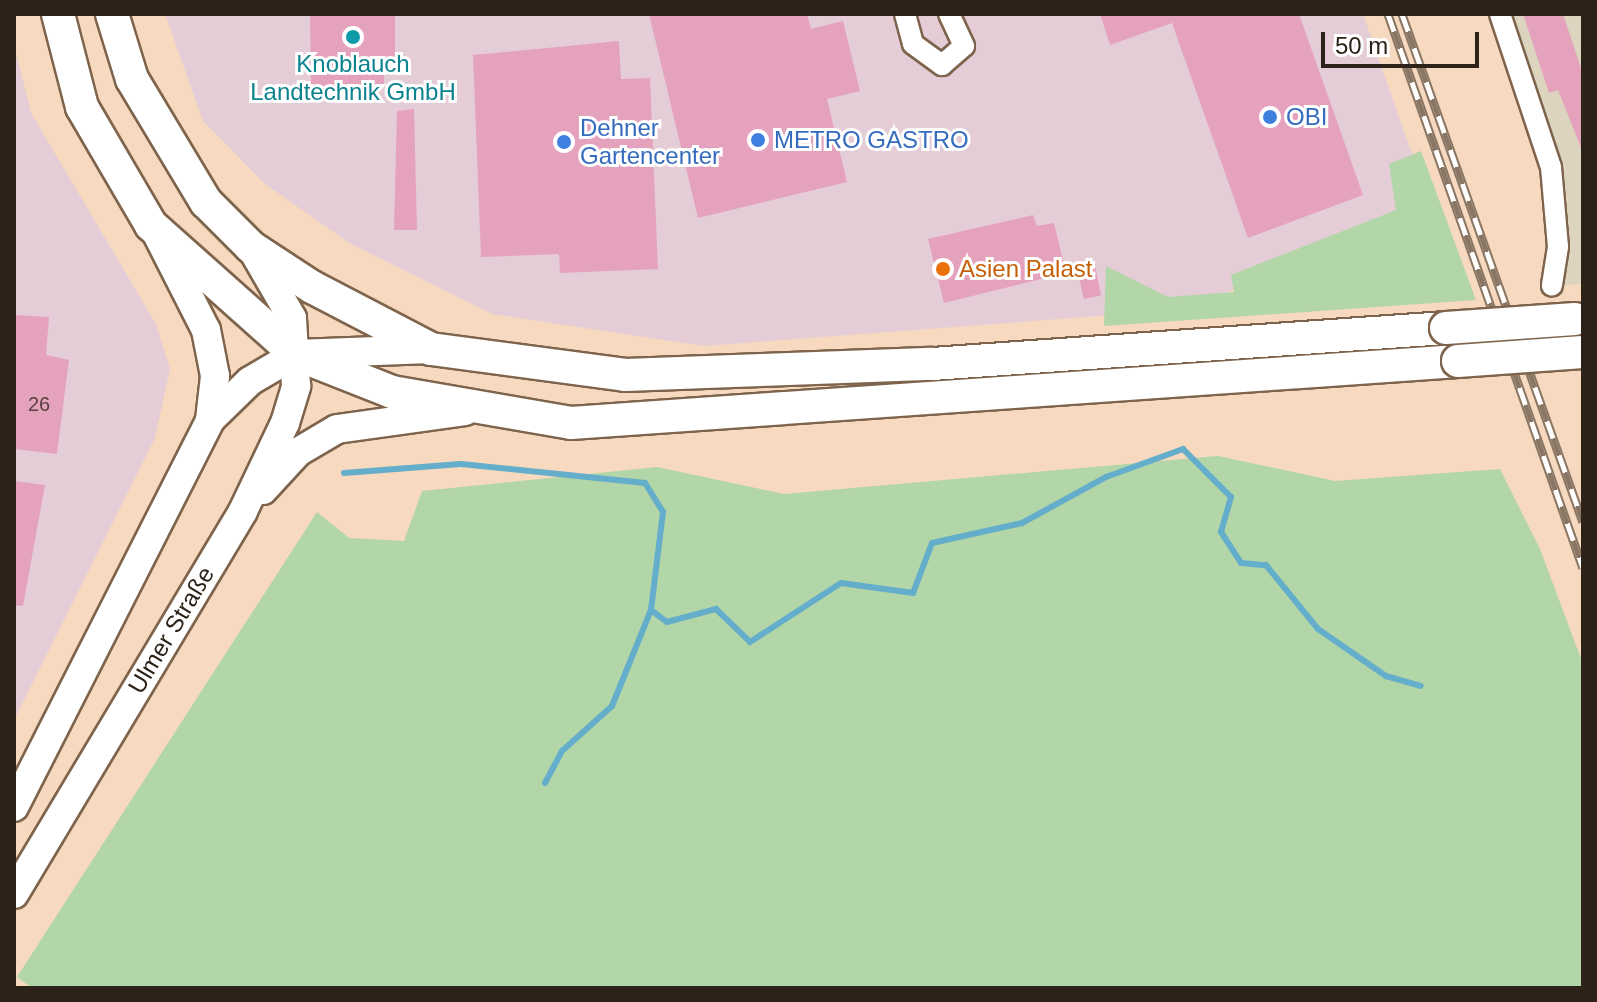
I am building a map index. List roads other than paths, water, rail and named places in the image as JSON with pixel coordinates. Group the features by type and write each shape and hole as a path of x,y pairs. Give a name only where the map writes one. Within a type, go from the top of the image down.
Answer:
{"main road":[{"path":"58,14 82,107 151,225 206,330 215,376 210,420"},
{"name":"Ulmer Straße","path":"14,894 243,511 285,423 296,354 292,318 251,247 206,202 171,149 132,79 112,14"},
{"path":"151,225 296,354 392,392 468,411 571,423 1583,352"},
{"path":"251,247 431,349"},
{"path":"14,807 210,420 250,381 296,354 431,349 526,366 670,374 1579,319"},
{"path":"243,511 298,452 337,429 468,411"}],"street":[{"path":"905,14 913,44 942,65 964,46 949,14"},
{"path":"1500,14 1551,167 1558,247 1552,286"}],"waterway":[{"path":"344,473 461,464 645,483 663,512 651,610 667,622 716,609 750,642 841,583 913,593 932,543 1022,523 1106,477 1183,449 1231,497 1221,532 1241,563 1266,565 1318,629 1386,676 1421,686"},
{"path":"545,783 562,751 612,706 651,610"}],"railway":[{"path":"1388,14 1583,568"},
{"path":"1402,14 1583,522"}],"place":[{"name":"Knoblauch Landtechnik GmbH","path":"353,37"},
{"name":"OBI","path":"1270,117"},
{"name":"METRO GASTRO","path":"758,140"},
{"name":"Dehner Gartencenter","path":"564,142"},
{"name":"Asien Palast","path":"943,269"}]}
